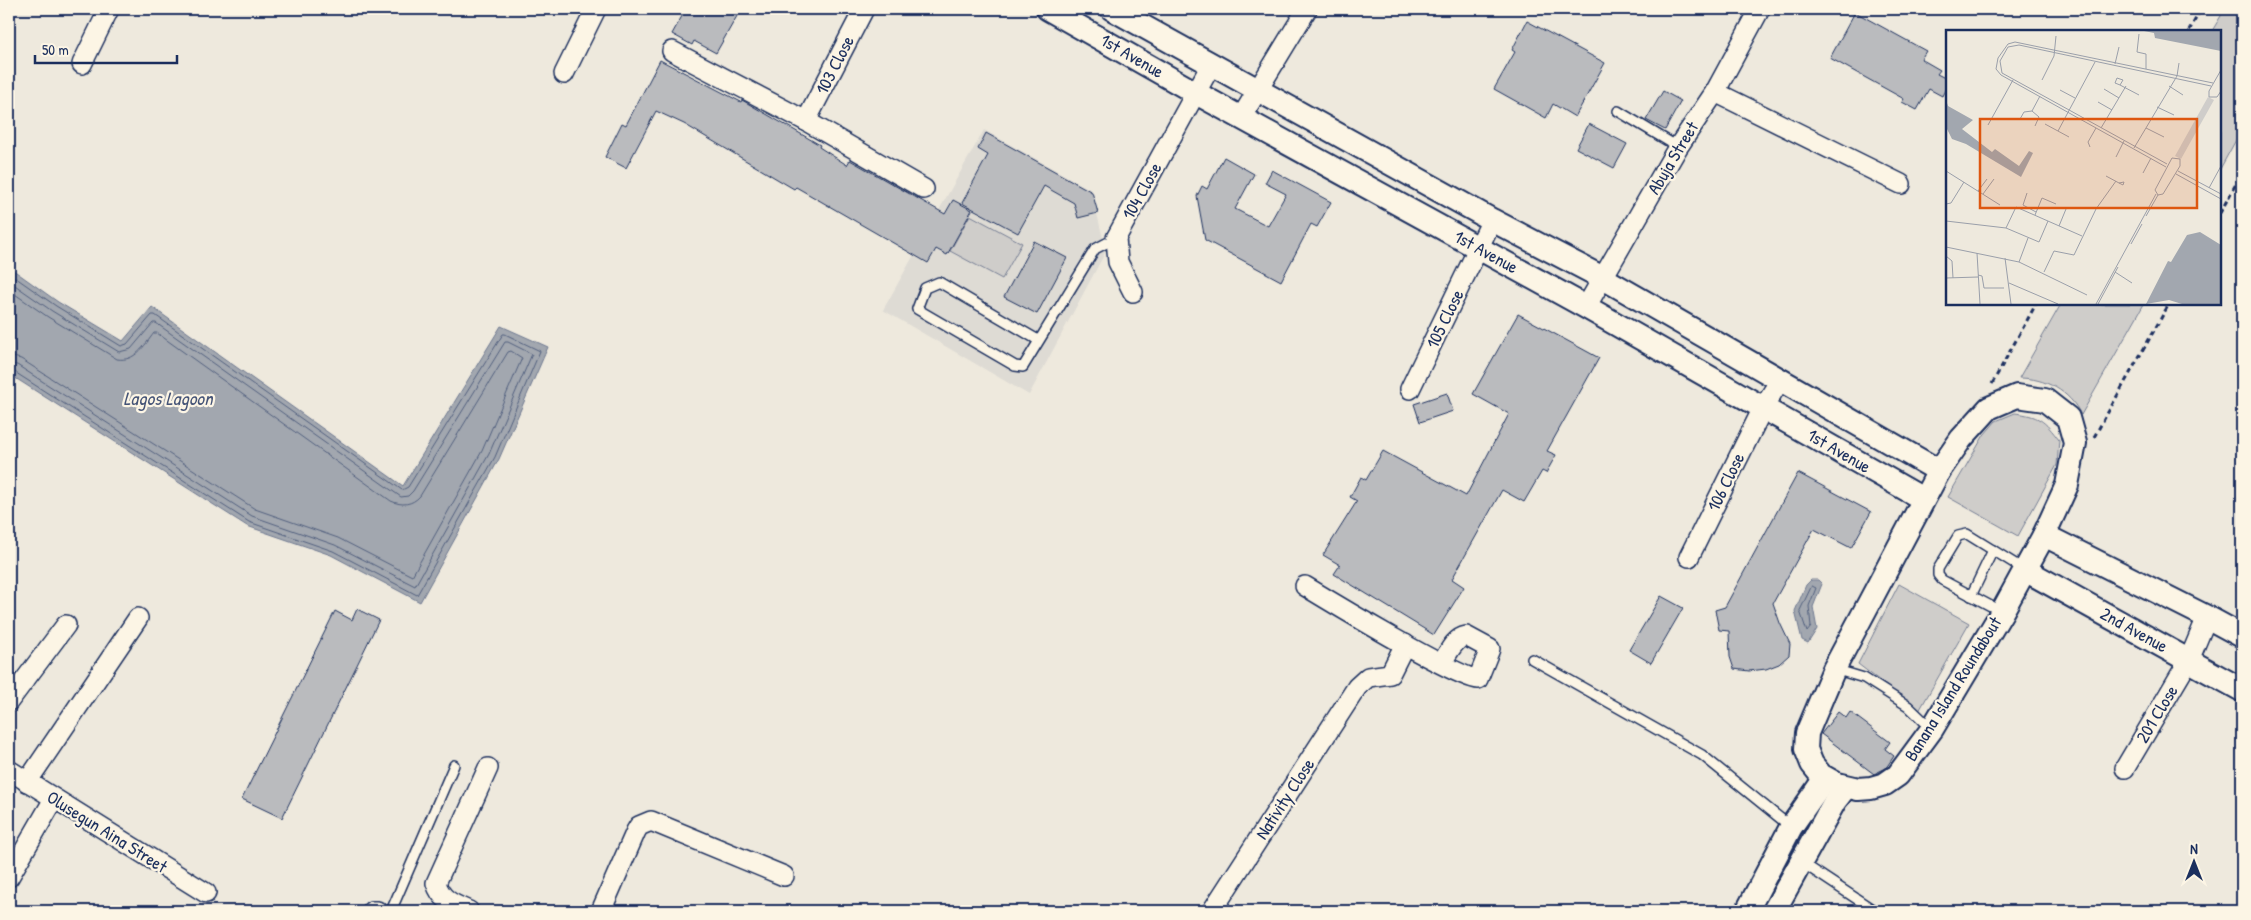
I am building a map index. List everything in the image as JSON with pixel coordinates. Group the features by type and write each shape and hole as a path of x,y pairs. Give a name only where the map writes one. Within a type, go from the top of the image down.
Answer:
{"street":[{"path":"82,64 109,9"},
{"path":"564,74 596,9"},
{"name":"103 Close","path":"806,121 864,9"},
{"name":"1st Avenue","path":"1048,9 1196,93 1242,116 1586,307 1923,499"},
{"name":"1st Avenue","path":"1112,9 1492,220 1603,278 1939,471"},
{"path":"1242,116 1307,9"},
{"name":"Abuja Street","path":"1586,307 1678,147 1715,92 1760,9"},
{"path":"672,50 806,121 924,189"},
{"name":"104 Close","path":"1133,292 1118,262 1116,238 1211,65"},
{"path":"1715,92 1901,184"},
{"name":"105 Close","path":"1410,389 1492,220"},
{"name":"106 Close","path":"1688,557 1763,408 1780,380"},
{"name":"Banana Island Roundabout","path":"2017,396 2045,400 2068,418 2075,443 2067,485 2026,570 1932,729 1898,775 1885,784 1871,788 1846,787 1825,778 1812,764 1806,749 1807,733 1834,669 1939,471 1961,439 1989,408 2017,396"},
{"path":"2044,535 2242,636"},
{"name":"2nd Avenue","path":"2026,570 2242,690"},
{"path":"1305,586 1441,664"},
{"name":"201 Close","path":"2124,768 2188,660 2207,617"},
{"path":"27,782 138,618"},
{"path":"9,701 66,626"},
{"name":"Nativity Close","path":"1212,911 1357,687 1368,676 1390,674 1405,644"},
{"path":"469,911 447,901 439,893 436,883 488,768"},
{"name":"Olusegun Aina Street","path":"9,770 206,893"},
{"path":"1747,911 1791,827 1825,778"},
{"path":"1774,911 1835,801 1846,787"},
{"path":"9,877 54,799"},
{"path":"601,911 636,831 639,826 651,821 784,876"},
{"path":"372,911 377,911"}],"lane":[{"path":"1618,111 1678,147"},
{"path":"1038,340 939,282 926,288 917,309 1015,366 1023,367 1095,249 1116,238"},
{"path":"2002,612 1942,580 1938,575 1938,569 1958,536 1962,533 2026,570"},
{"path":"1971,596 1993,550"},
{"path":"1532,659 1702,755 1791,827"},
{"path":"1834,669 1864,678 1908,706 1932,729"},
{"path":"391,911 454,765"},
{"path":"1801,862 1875,911"}],"path":[{"path":"2190,30 2201,9"},
{"path":"2221,211 2242,173"},
{"path":"1989,388 2035,305"},
{"path":"2091,442 2168,305"}],"shaded area":[{"path":"2225,9 2242,9 2242,129 2221,167 2221,30 2213,30"},
{"path":"984,130 1093,191 1106,251 1029,395 883,310"},
{"path":"970,215 1022,243 1002,279 950,251"},
{"path":"2060,305 2143,305 2081,415 2070,399 2056,388 2038,380 2019,378"},
{"path":"2015,413 2036,418 2045,423 2059,440 2057,465 2018,536 1948,497 1984,435 1996,421"},
{"path":"1899,584 1969,623 1919,711 1858,664"}],"water":[{"name":"Lagos Lagoon","path":"9,267 58,302 123,341 152,307 403,486 501,326 548,347 499,459 420,602 331,555 247,526 9,374"},
{"path":"1811,580 1818,580 1822,584 1813,607 1817,629 1808,643 1802,640 1795,611 1806,585"}],"building":[{"path":"686,9 741,9 716,53 694,41 692,45 672,34"},
{"path":"1855,12 1926,51 1921,59 1940,70 1937,74 1946,78 1946,88 1942,96 1929,89 1917,110 1902,102 1904,99 1830,58"},
{"path":"1527,21 1605,63 1575,117 1553,104 1546,118 1494,89 1515,52 1512,50"},
{"path":"660,60 741,102 742,100 820,145 819,147 847,165 850,160 945,214 953,200 972,210 947,255 936,249 928,263 796,187 794,189 684,124 656,111 626,168 605,157 622,123 626,125"},
{"path":"1663,91 1681,101 1665,130 1646,120"},
{"path":"1589,124 1627,144 1614,168 1576,148"},
{"path":"986,133 1092,192 1098,213 1078,218 1074,203 1044,186 1018,233 962,203 988,155 978,149"},
{"path":"1224,157 1254,174 1235,209 1268,226 1286,194 1265,183 1272,170 1331,202 1317,227 1311,224 1281,281 1205,240 1197,196 1202,186 1207,189"},
{"path":"1034,241 1067,258 1037,314 1004,297"},
{"path":"1518,314 1599,358 1547,451 1556,455 1546,473 1542,471 1524,502 1502,490 1452,579 1464,587 1434,635 1334,574 1340,565 1323,555 1357,501 1350,497 1361,477 1366,480 1383,451 1466,496 1509,414 1473,394"},
{"path":"1447,393 1453,411 1420,422 1414,404"},
{"path":"1798,473 1871,512 1851,548 1814,529 1773,603 1790,644 1789,655 1779,664 1766,669 1749,671 1734,669 1730,657 1729,631 1719,630 1715,610 1725,607"},
{"path":"1661,596 1683,608 1651,663 1629,650"},
{"path":"357,609 379,620 282,818 242,799 335,611 352,620"},
{"path":"1838,712 1846,718 1850,712 1890,742 1885,749 1894,756 1886,768 1874,774 1821,734"}]}
